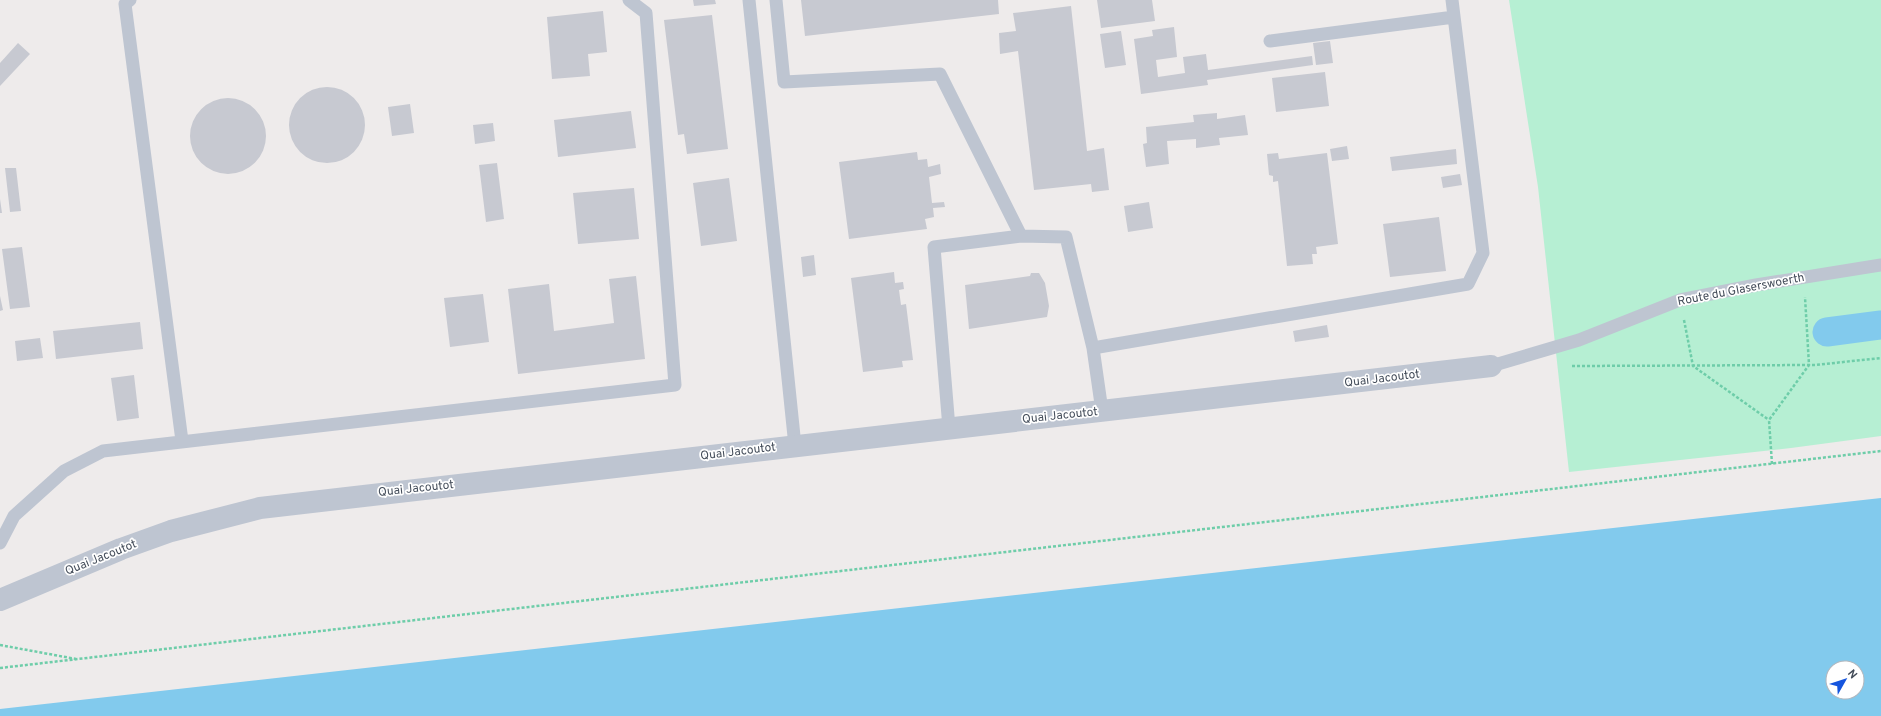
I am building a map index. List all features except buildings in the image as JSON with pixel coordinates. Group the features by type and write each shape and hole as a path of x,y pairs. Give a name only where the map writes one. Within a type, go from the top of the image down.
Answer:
{"street":[{"name":"Quai Jacoutot","path":"0,600 121,549 157,536 213,519 260,508 1491,366"}],"lane":[{"path":"130,0 125,4 182,441"},
{"path":"0,543 14,516 64,471 103,451 675,385 646,13 629,0"},
{"path":"749,0 795,446"},
{"path":"776,0 784,82 940,74 1021,236"},
{"path":"1093,348 1468,284 1483,253 1452,0"},
{"path":"1270,41 1454,17"},
{"path":"949,428 934,247 1021,236 1066,237 1093,348 1102,411"},
{"name":"Route du Glaserswoerth","path":"1491,366 1579,340 1680,300 1804,277 1881,265"}],"path":[{"path":"1772,464 1769,420 1809,365 1804,277"},
{"path":"1680,300 1693,366 1769,420"},
{"path":"1569,366 1809,365 1881,358"},
{"path":"0,668 1881,451"},
{"path":"0,645 79,659"}],"green space":[{"path":"1509,0 1881,0 1881,436 1791,448 1569,472 1538,187"}],"water":[{"path":"1881,498 1881,716 0,716 0,709"}],"waterway":[{"path":"1827,332 1881,325"}]}
